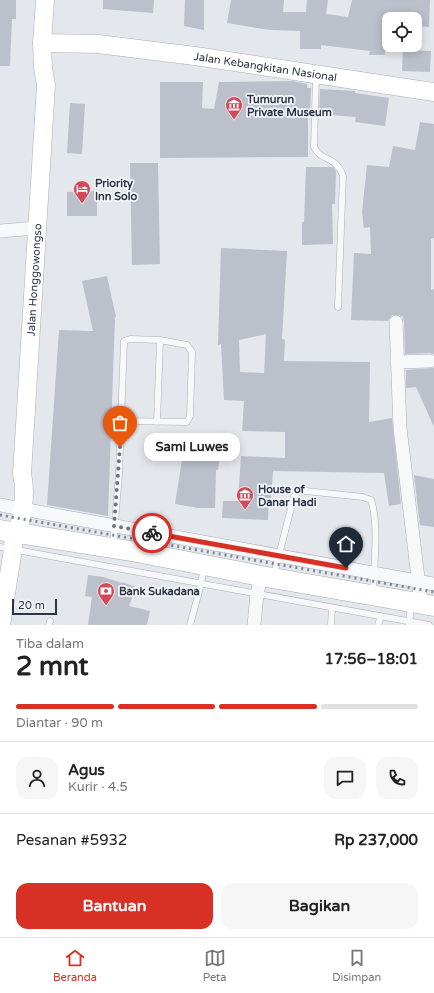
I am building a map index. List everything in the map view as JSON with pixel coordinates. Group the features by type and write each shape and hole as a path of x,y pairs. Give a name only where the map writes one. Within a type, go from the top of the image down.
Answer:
{"main road":[{"name":"Jalan Honggowongso","path":"1,625 18,481 22,474 46,85 52,68 45,0"},
{"name":"Jalan Honggowongso","path":"49,39 54,4 53,0"},
{"name":"Jalan Kebangkitan Nasional","path":"49,39 195,56 316,73 434,92"},
{"path":"13,527 113,542 202,574 270,576 373,585 421,599"}],"street":[{"path":"0,231 37,228"},
{"path":"396,322 400,428 421,599"},
{"path":"397,362 430,360"},
{"path":"13,527 114,526 279,556 373,585 418,581 434,584"},
{"path":"254,625 270,576"}],"lane":[{"path":"316,73 314,147 320,156 333,161 340,168 343,176 338,307"},
{"path":"113,542 121,420 124,341 130,339 160,340 187,345 192,352 192,359 190,416 187,422 121,420"},
{"path":"157,422 160,340"},
{"path":"373,585 375,540 374,508 371,500 363,496 306,491 300,491 297,493 294,496 279,556 270,576 332,608 381,616 409,623 429,625"},
{"path":"13,527 202,574 190,625"},
{"path":"409,623 421,599"},
{"path":"331,625 332,608"},
{"path":"378,625 381,616"}],"building":[{"path":"0,0 16,0 16,19 12,19 10,66 0,66"},
{"path":"103,0 154,0 153,13 103,9"},
{"path":"185,0 204,0 204,30 184,26"},
{"path":"231,0 284,0 283,12 306,12 307,0 328,0 326,14 348,17 352,0 430,0 429,27 422,26 422,12 382,12 382,52 385,52 385,55 369,55 370,51 321,45 321,49 300,49 300,31 270,30 227,23"},
{"path":"431,51 430,72 402,71 403,52"},
{"name":"Tumurun Private Museum","path":"293,81 307,84 307,88 311,88 310,113 308,113 308,157 160,158 160,82 203,82 202,108 214,109 219,82"},
{"path":"320,89 355,91 355,93 389,98 385,126 355,122 356,117 319,114"},
{"path":"70,103 85,104 82,154 67,153"},
{"path":"420,122 434,124 434,238 431,239 431,290 434,289 434,354 405,354 403,317 399,315 392,315 388,321 351,320 354,253 371,254 370,227 364,228 362,212 367,165 389,167 393,146 415,150"},
{"path":"130,163 158,163 160,264 132,265"},
{"path":"306,167 333,167 336,171 335,204 332,204 333,244 302,245"},
{"name":"Priority Inn Solo","path":"97,191 97,216 67,216 67,192"},
{"path":"221,248 287,251 282,339 285,340 284,361 370,362 369,422 392,418 401,504 389,506 384,473 273,471 271,498 269,498 268,520 222,518 223,501 238,501 241,456 285,458 285,432 242,431 244,401 224,400 221,344 218,345","holes":["266,334 264,373 240,372 239,340"]},
{"path":"107,276 116,317 108,516 47,505 59,330 93,331 82,281"},
{"path":"434,368 434,427 416,387 406,388 406,370"},
{"path":"185,441 207,445 207,443 221,445 218,470 216,470 215,508 198,508 175,504"},
{"path":"414,475 434,479 434,527 420,525"},
{"path":"88,575 103,577 136,587 129,606 150,611 147,625 88,625 92,597 85,596"}],"railway":[{"path":"0,515 434,592"}],"way so far":[{"path":"120,447 114,526 152,533"}],"place":[{"name":"Tumurun Private Museum","path":"234,120"},
{"name":"Priority Inn Solo","path":"82,204"},
{"name":"Sami Luwes","path":"120,447"},
{"name":"House of Danar Hadi","path":"245,510"},
{"name":"Bank Sukadana","path":"106,606"}],"route":[{"path":"152,533 346,568"}]}
